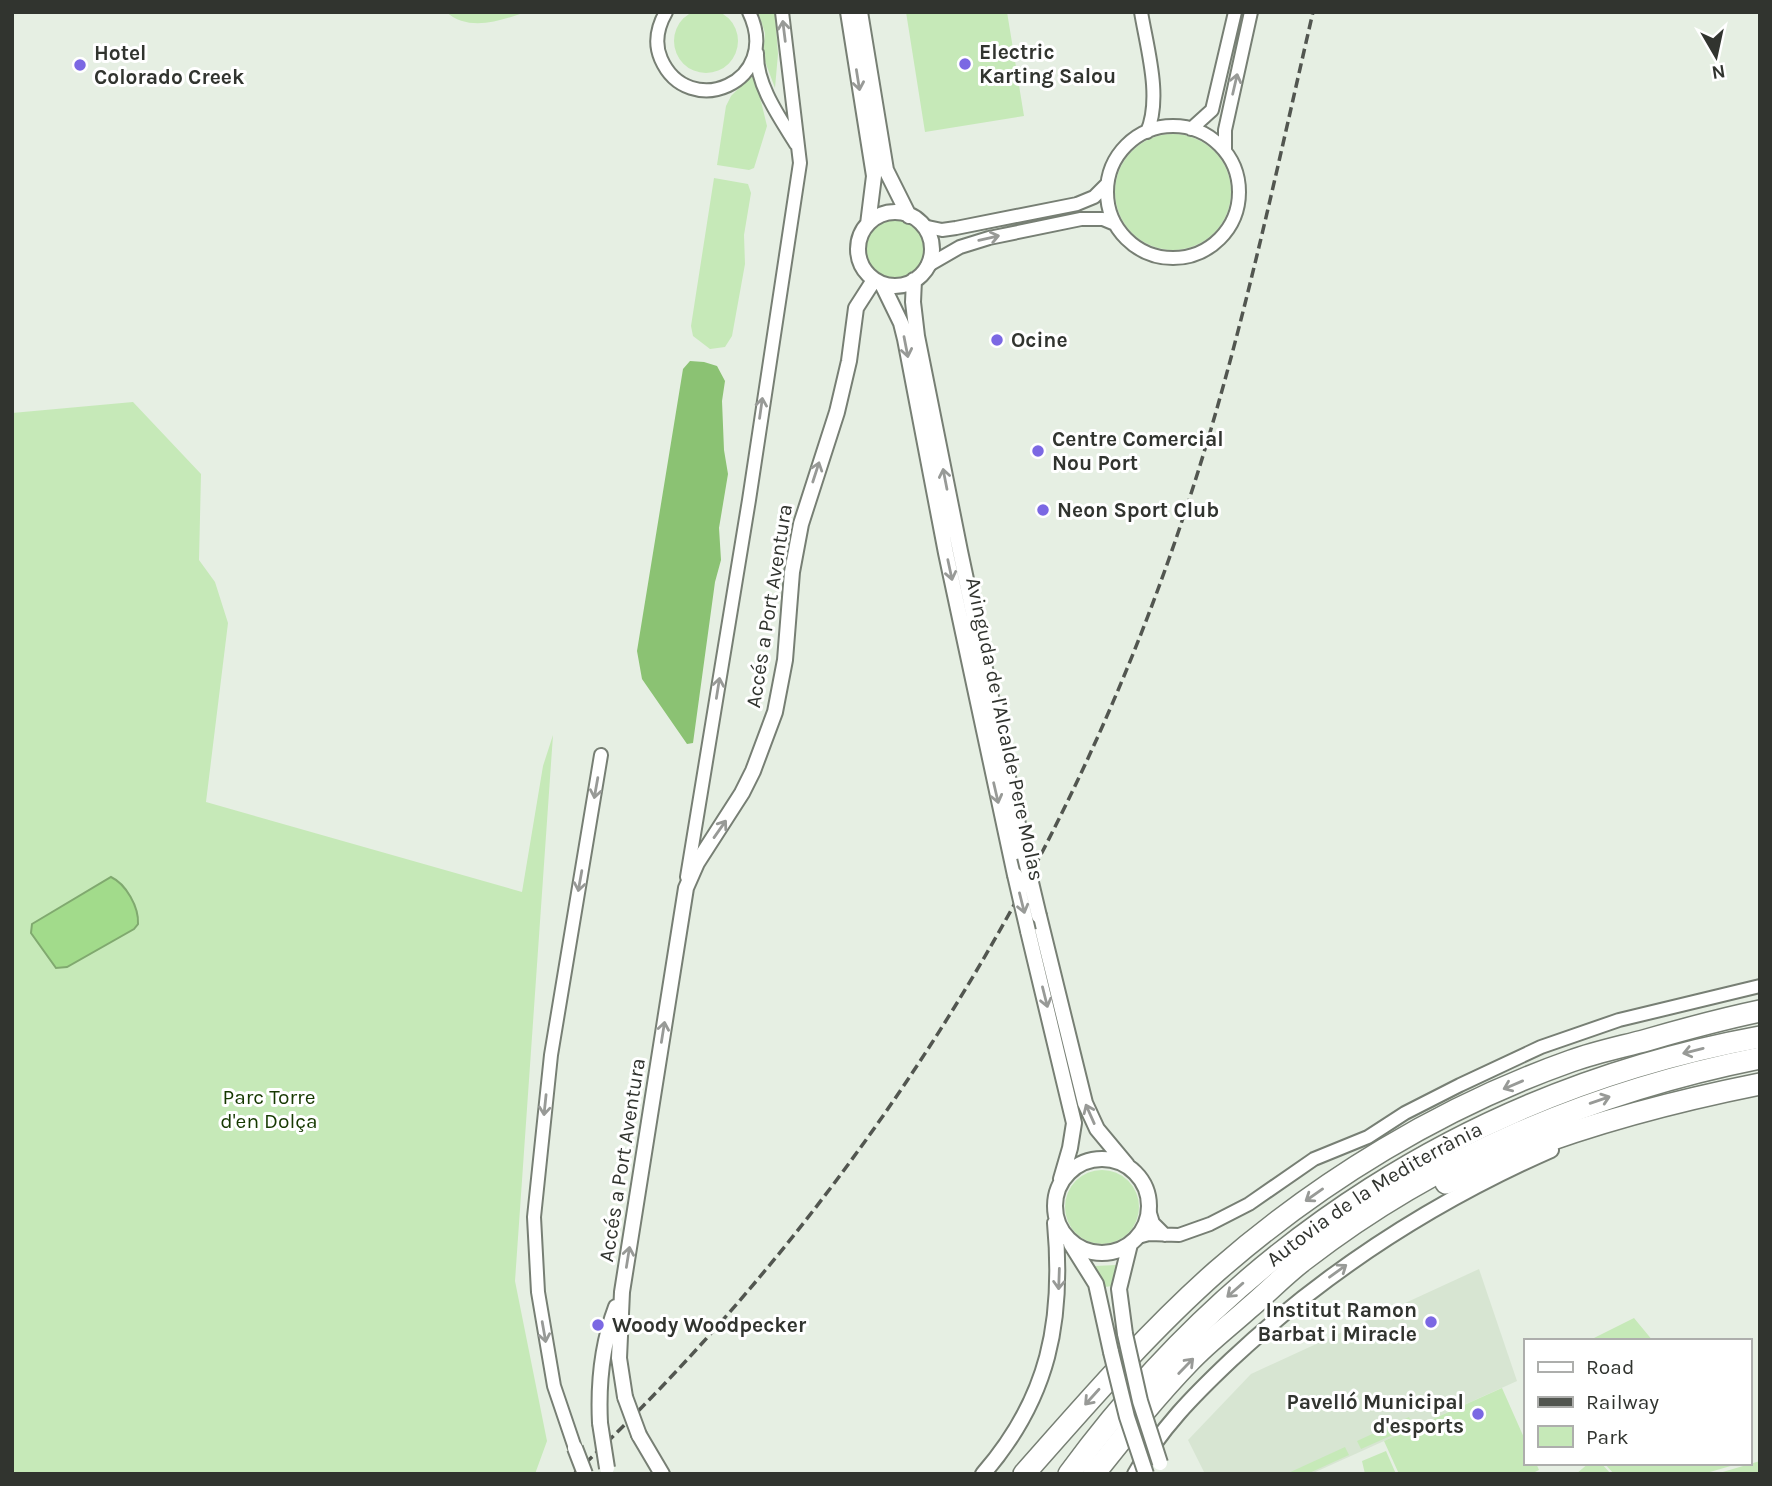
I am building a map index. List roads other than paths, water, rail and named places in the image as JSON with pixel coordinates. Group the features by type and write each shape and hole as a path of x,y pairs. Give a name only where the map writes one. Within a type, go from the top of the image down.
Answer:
{"highway":[{"path":"1024,1474 1102,1386 1187,1299 1249,1245 1314,1195 1407,1136 1493,1093 1570,1061 1698,1024 1760,1011"},
{"name":"Autovia de la Mediterrània","path":"1069,1474 1155,1368 1246,1280 1347,1204 1400,1170 1468,1132 1532,1104 1613,1074 1695,1051 1760,1037"},
{"path":"1468,1132 1486,1115 1647,1040"},
{"name":"Autovia de la Mediterrània","path":"1094,1474 1161,1392 1192,1359 1303,1261 1335,1236 1406,1190 1521,1131 1640,1087 1760,1058"},
{"path":"1303,1261 1327,1252 1404,1205 1465,1174 1580,1130 1700,1096 1760,1084"}],"street":[{"path":"666,12 658,31 660,55 674,78 685,85 699,89 720,88 739,79 749,68 757,41"},
{"path":"749,12 755,25 757,63 772,105 798,147"},
{"name":"Accés a Port Aventura","path":"662,1474 639,1435 625,1397 619,1358 622,1292 749,500 800,163 782,12"},
{"path":"848,12 874,176 868,224"},
{"path":"860,12 886,170 909,216"},
{"path":"1141,12 1155,102 1153,118 1147,132"},
{"path":"1191,129 1207,116 1215,102 1235,12"},
{"path":"1225,151 1225,130 1251,12"},
{"path":"1155,102 1176,127"},
{"path":"1176,127 1191,129 1210,138 1225,151 1238,180 1238,202 1232,222 1209,248 1182,258 1159,257 1129,242 1115,225 1107,198 1107,184 1118,156 1130,142 1147,132 1176,127"},
{"path":"1107,184 1094,197 1077,204 956,229 923,226 909,216 891,213 878,216 861,234 858,251 864,269 878,282 902,285 914,280 927,266 960,247 989,238 1082,219 1103,219 1115,225"},
{"path":"923,226 931,246 927,266"},
{"name":"Avinguda de l'Alcalde Pere Molas","path":"914,280 913,302 917,336 960,551 1039,916 1085,1103 1097,1129 1130,1168"},
{"name":"Accés a Port Aventura","path":"686,888 697,863 742,793 775,712 785,660 792,572 801,524 842,393 856,308 878,282"},
{"name":"Avinguda de l'Alcalde Pere Molas","path":"878,282 901,323 905,339 946,553 1015,874 1074,1123 1060,1183"},
{"path":"584,1474 551,1373 538,1292 534,1217 551,1055 601,755"},
{"path":"1068,1240 1077,1247 1098,1254 1120,1250 1149,1234 1179,1235 1210,1224 1249,1204 1314,1159 1368,1137 1438,1096 1541,1047 1619,1020 1760,986"},
{"path":"1135,1474 1147,1453 1182,1408 1250,1342 1336,1272 1385,1238 1453,1197 1616,1121"},
{"path":"983,1474 1020,1423 1037,1388 1050,1349 1057,1307 1059,1268 1054,1201 1060,1183 1079,1165 1105,1159 1130,1168 1143,1182 1149,1201 1146,1225 1134,1241 1119,1289 1125,1334 1140,1401 1162,1468"},
{"path":"1149,1210 1153,1223 1165,1235"},
{"path":"1054,1211 1061,1232 1096,1284 1126,1417 1146,1474"},
{"path":"608,1471 600,1423 600,1387 607,1331 622,1292"}],"railway":[{"path":"574,1474 676,1372 770,1264 858,1151 939,1032 1012,909 1077,782 1135,650 1204,453 1239,328 1313,12"}],"place":[{"name":"Electric Karting Salou","path":"965,64"},
{"name":"Hotel Colorado Creek","path":"80,65"},
{"name":"Ocine","path":"997,340"},
{"name":"Centre Comercial Nou Port","path":"1038,451"},
{"name":"Neon Sport Club","path":"1043,510"},
{"name":"Institut Ramon Barbat i Miracle","path":"1431,1322"},
{"name":"Woody Woodpecker","path":"598,1325"},
{"name":"Pavelló Municipal d'esports","path":"1478,1414"}],"park label":[{"name":"Parc Torre d'en Dolça","path":"269,1109"}]}
